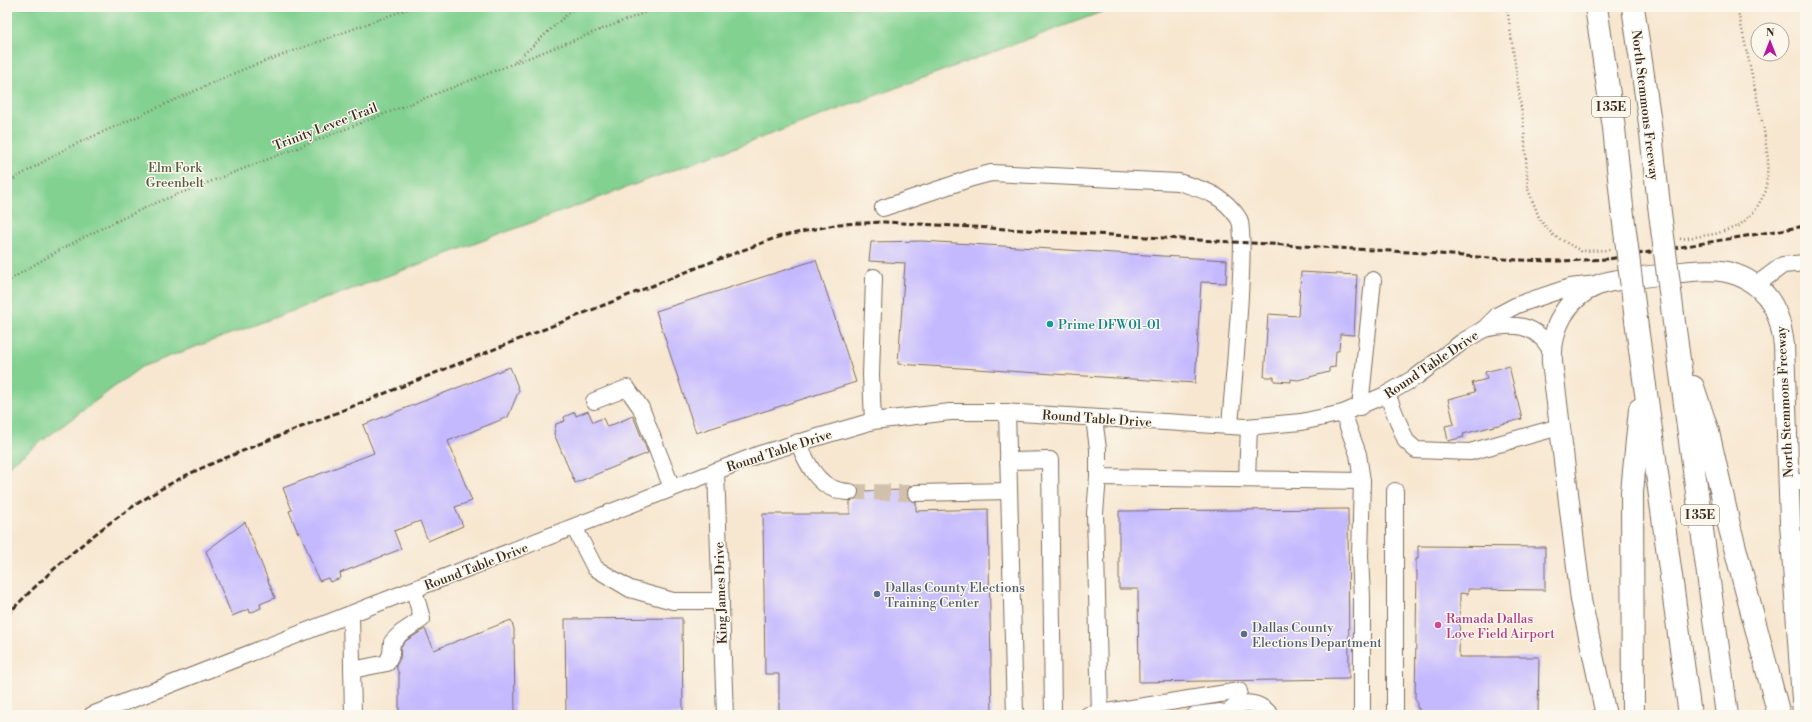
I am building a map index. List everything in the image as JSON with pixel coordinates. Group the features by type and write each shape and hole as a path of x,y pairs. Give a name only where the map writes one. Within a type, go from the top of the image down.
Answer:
{"highway":[{"name":"I 35E","path":"1596,7 1614,128 1636,320 1690,715"},
{"name":"North Stemmons Freeway","path":"1633,7 1649,116 1673,315 1727,715"},
{"path":"1676,338 1708,432 1721,494 1779,715"},
{"path":"1633,715 1632,492 1644,374"}],"main road":[{"name":"North Stemmons Freeway","path":"1606,715 1581,600 1551,351 1554,333 1561,314 1578,296 1599,284 1703,270 1730,272 1741,276 1756,285 1774,306 1782,332 1797,482 1803,715"}],"street":[{"path":"883,208 991,173 1178,182 1208,191 1225,201 1240,220 1242,228 1241,271 1230,426"},
{"path":"1756,285 1783,265 1805,263"},
{"path":"873,421 871,375 874,276"},
{"path":"1360,406 1373,280"},
{"name":"Round Table Drive","path":"92,715 351,615 672,488 760,454 798,442 873,421 950,412 1007,412 1248,427 1301,422 1343,412 1387,394 1416,377 1462,342 1484,329 1498,315 1523,302 1570,287 1599,284"},
{"name":"Round Table Drive","path":"1484,329 1503,325 1522,326 1540,336 1547,343 1551,351"},
{"path":"594,401 627,388 641,408 672,488"},
{"path":"1387,394 1406,441 1416,450 1470,452 1559,427"},
{"path":"1007,412 1015,715"},
{"path":"1343,412 1358,454 1362,481 1360,556 1362,597 1362,715"},
{"path":"1094,418 1098,449 1098,477 1095,513 1096,714 1240,691"},
{"path":"1247,479 1248,427"},
{"path":"798,442 807,465 822,482 839,492 850,492"},
{"path":"1008,461 1050,460 1053,715"},
{"name":"King James Drive","path":"716,471 725,715"},
{"path":"1098,477 1362,481"},
{"path":"916,493 1009,491"},
{"path":"1395,715 1396,491"},
{"path":"574,527 595,568 630,589 673,601 721,601"},
{"path":"352,670 387,663 391,654 392,642 401,633 422,619 414,590"},
{"path":"351,615 353,715"},
{"path":"1195,715 1220,712 1224,715 1238,705 1254,703 1266,709 1271,715"}],"path":[{"path":"7,184 66,148 244,69 413,7"},
{"path":"513,64 575,7"},
{"name":"Trinity Levee Trail","path":"7,282 36,263 94,231 158,202 659,7"}],"green space":[{"name":"Elm Fork Greenbelt","path":"7,7 1115,7 141,367 7,467"}],"building":[{"name":"Prime DFW01-01","path":"922,241 1227,260 1226,283 1201,282 1195,383 898,364 905,263 869,261 871,242"},
{"path":"816,260 856,382 696,433 656,311"},
{"path":"1301,272 1357,275 1354,335 1340,334 1339,351 1336,351 1335,367 1329,368 1329,372 1298,380 1291,379 1291,382 1274,381 1274,377 1264,377 1268,314 1298,316"},
{"path":"1509,366 1522,419 1463,434 1464,437 1448,441 1445,426 1454,424 1448,399 1475,392 1472,383 1487,379 1485,372"},
{"path":"510,367 519,390 508,417 448,441 472,501 455,507 463,526 428,541 420,521 394,531 401,549 340,573 341,578 330,582 328,578 319,581 300,532 298,533 289,511 292,510 283,488 374,453 363,425"},
{"path":"588,411 593,422 603,418 607,427 633,416 648,453 575,483 554,434 556,424 565,421 564,417 575,412 576,416"},
{"name":"Dallas County Elections Training Center","path":"907,490 908,498 916,502 916,511 988,509 992,715 779,715 779,674 765,674 763,514 850,514 850,501 857,498 859,491"},
{"name":"Dallas County Elections Department","path":"1348,509 1349,679 1139,682 1138,589 1119,589 1119,511"},
{"path":"245,522 275,598 260,604 261,608 250,613 249,609 232,616 206,551"},
{"name":"Ramada Dallas Love Field Airport","path":"1418,546 1545,547 1545,590 1468,589 1468,594 1460,593 1459,657 1539,657 1538,715 1419,715 1417,700 1415,700 1416,559 1418,559"},
{"path":"682,618 683,715 566,715 565,619"},
{"path":"511,620 514,629 515,715 399,715 399,674 396,666 400,658 401,646 407,640 425,629 434,650"}],"tunnel":[{"path":"850,492 916,493"}],"railway":[{"path":"7,615 70,555 115,519 139,503 189,474 259,444 706,264 778,237 839,224 885,222 1425,253 1517,260 1559,261 1609,259 1805,226"}],"place":[{"name":"Prime DFW01-01","path":"1050,324"},
{"name":"Dallas County Elections Training Center","path":"877,594"},
{"name":"Ramada Dallas Love Field Airport","path":"1438,625"},
{"name":"Dallas County Elections Department","path":"1244,634"}]}
